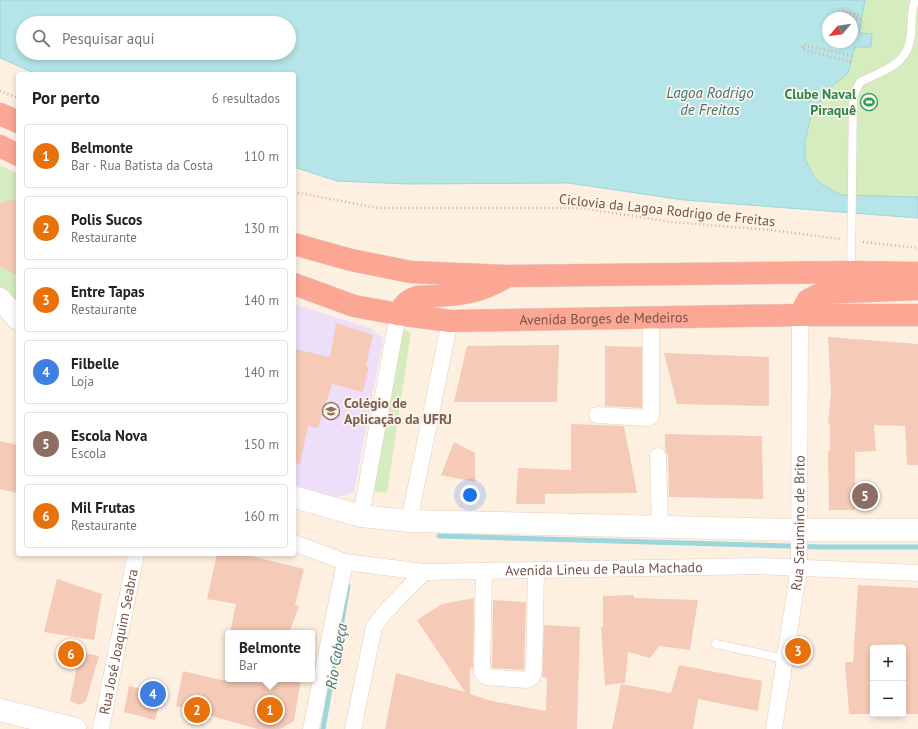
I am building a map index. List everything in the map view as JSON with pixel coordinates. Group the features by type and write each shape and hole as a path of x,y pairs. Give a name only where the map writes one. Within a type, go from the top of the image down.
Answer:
{"highway":[{"path":"0,114 16,121"},
{"path":"0,146 16,154"},
{"path":"296,245 351,260 411,272 507,276 851,263 918,273"},
{"path":"398,314 405,302 410,300 417,298 472,293 489,287 507,276"},
{"name":"Avenida Borges de Medeiros","path":"296,285 354,306 450,321 800,315 918,315"},
{"path":"800,315 808,300 822,293 918,289"}],"street":[{"path":"0,299 16,317"},
{"path":"361,516 398,314"},
{"name":"Rua Saturnino de Brito","path":"774,729 799,565 800,315"},
{"path":"597,415 647,418 651,416 651,317"},
{"path":"409,521 450,321"},
{"path":"658,456 660,527"},
{"path":"296,498 361,516 409,521 799,531 918,530"},
{"name":"Avenida Lineu de Paula Machado","path":"296,544 345,562 424,572 799,565 918,573"},
{"name":"Rua José Joaquim Seabra","path":"101,729 136,556"},
{"path":"311,729 345,562"},
{"path":"484,571 482,672 486,677 527,680 532,677 534,670 536,570"},
{"path":"353,729 374,627 386,611 424,572"},
{"path":"0,710 27,723 75,729"}],"lane":[{"path":"851,263 853,97 860,82 902,60 910,43 915,0"},
{"path":"716,644 785,659"}],"path":[{"path":"842,11 861,17 842,14 842,11"},
{"path":"851,62 802,49 803,45 853,56"},
{"path":"0,91 16,97"},
{"name":"Ciclovia da Lagoa Rodrigo de Freitas","path":"296,192 378,208 581,208 671,222 771,230 918,248"}],"shaded area":[{"name":"Colégio de Aplicação da UFRJ","path":"296,305 370,328 383,339 354,492 334,498 296,485"}],"green space":[{"name":"Clube Naval Piraquê","path":"865,0 918,0 918,197 841,195 820,183 814,177 805,159 805,142 811,115 829,89 844,74 853,56 855,48 858,48 858,33"},
{"path":"0,165 16,173 16,307 0,290"},
{"path":"395,327 411,332 387,493 365,490"}],"water":[{"name":"Lagoa Rodrigo de Freitas","path":"0,0 865,0 859,33 872,34 871,47 858,47 858,12 822,12 822,48 855,48 848,73 829,89 811,115 805,142 805,159 814,177 820,183 841,195 918,197 918,218 684,200 568,183 408,184 337,181 296,168 296,72 32,72 0,58"}],"building":[{"path":"10,200 16,201 16,275 0,266 0,203"},
{"path":"336,323 373,335 366,366 369,366 363,392 332,384 318,428 308,426 300,464 296,464 296,349 330,357"},
{"path":"828,337 918,344 918,465 907,465 905,426 874,425 876,451 855,452 855,510 829,510 828,451 830,451 830,424 828,424 831,393"},
{"path":"559,345 557,402 454,402 467,346"},
{"path":"605,346 642,347 642,408 605,406"},
{"path":"664,353 769,357 769,406 677,404"},
{"path":"571,424 624,426 637,493 545,494 545,504 516,504 518,468 571,470"},
{"path":"665,434 762,436 763,499 669,497 668,456 665,450"},
{"path":"0,441 16,445 16,493 0,489"},
{"path":"454,442 475,453 475,482 441,475"},
{"path":"217,556 251,556 304,569 295,605 299,606 290,630 231,630 236,604 207,599"},
{"path":"57,579 102,594 94,640 44,632"},
{"path":"858,585 918,588 918,714 906,714 906,645 870,645 870,714 849,714 845,662 853,662"},
{"path":"634,595 634,598 698,600 690,650 659,646 650,658 628,652 625,683 605,685 601,627 603,627 603,596"},
{"path":"474,598 473,669 470,668 470,694 492,701 546,711 547,678 542,677 544,625 580,627 577,729 385,729 396,673 465,692 417,620 442,604"},
{"path":"493,600 526,602 524,670 492,668"},
{"path":"80,652 99,656 86,701 80,705 70,701"},
{"path":"679,665 762,681 758,711 698,699 693,729 612,729 621,684 671,693"},
{"path":"183,671 225,680 225,682 300,682 294,721 280,729 258,729 176,706"},
{"path":"129,686 162,694 155,720 124,712"}],"waterway":[{"path":"439,536 822,547 918,547"},
{"name":"Rio Cabeça","path":"323,729 348,586"}],"place":[{"name":"Clube Naval Piraquê","path":"869,102"},
{"name":"Colégio de Aplicação da UFRJ","path":"331,411"},
{"name":"Escola Nova","path":"865,496"},
{"name":"Entre Tapas","path":"798,651"},
{"name":"Mil Frutas","path":"71,654"},
{"name":"Filbelle","path":"153,694"},
{"name":"Polis Sucos","path":"197,710"},
{"name":"Belmonte","path":"270,710"}]}
